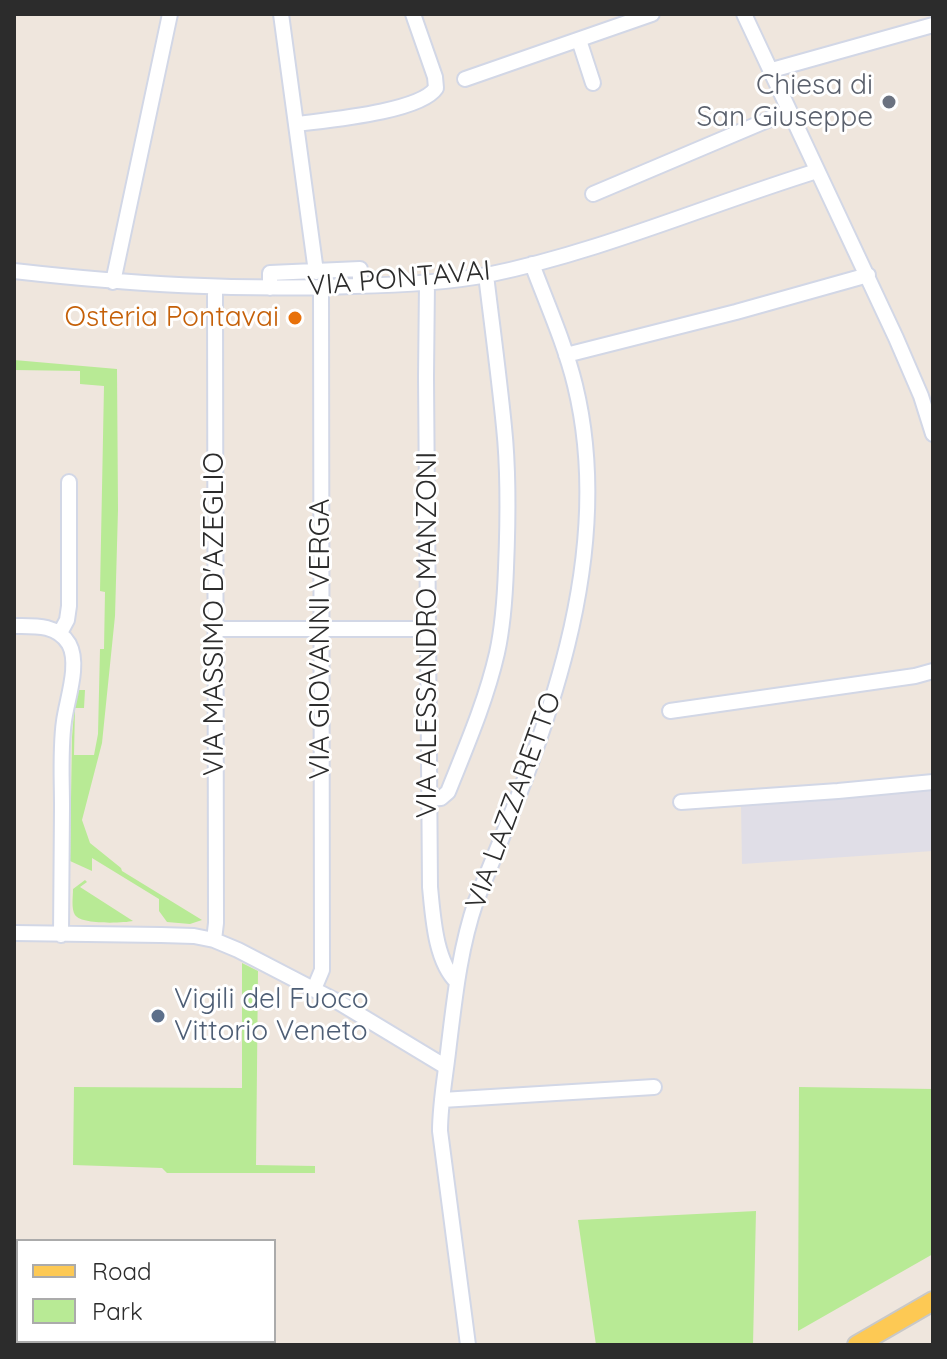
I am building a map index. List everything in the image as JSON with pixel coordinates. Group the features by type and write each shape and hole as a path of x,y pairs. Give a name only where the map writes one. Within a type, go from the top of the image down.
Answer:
{"main road":[{"path":"857,1345 933,1301"}],"street":[{"path":"113,282 170,14"},
{"path":"281,14 316,272"},
{"path":"297,124 370,114 431,96 436,88 435,77 413,14"},
{"path":"465,79 652,14"},
{"path":"744,14 868,275 921,396 933,434"},
{"path":"772,70 933,25"},
{"path":"579,40 593,83"},
{"path":"593,194 789,111"},
{"name":"VIA PONTAVAI","path":"14,271 113,282 215,288 321,288 486,275 532,264 666,222 817,171"},
{"name":"VIA LAZZARETTO","path":"468,1345 440,1131 457,982 476,901 552,704 571,632 585,538 587,474 578,399 566,355 532,264"},
{"path":"270,288 270,273 360,269 360,286"},
{"path":"428,799 444,797 448,792 492,674 502,618 507,543 507,469 486,275"},
{"path":"566,355 868,275"},
{"name":"VIA ALESSANDRO MANZONI","path":"427,282 430,887 443,960 457,982"},
{"name":"VIA MASSIMO D'AZEGLIO","path":"214,940 215,288"},
{"name":"VIA GIOVANNI VERGA","path":"314,989 322,970 321,288"},
{"path":"60,633 68,613 69,482"},
{"path":"14,626 46,627 60,633 72,650 74,662 63,725 61,935"},
{"path":"215,629 427,629"},
{"path":"670,711 933,671"},
{"path":"681,802 933,782"},
{"path":"14,933 194,936 214,940 314,989 446,1067"},
{"path":"442,1100 654,1087"}],"shaded area":[{"path":"933,789 933,851 742,864 741,804"}],"green space":[{"path":"14,360 117,369 115,616 102,743 82,820 90,843 122,871 202,920 190,924 167,922 159,911 159,899 92,858 92,871 70,861 72,737 75,701 78,690 85,690 84,708 75,708 74,755 94,755 98,734 105,592 100,591 104,386 80,384 80,371 14,370"},
{"path":"85,880 87,882 80,887 133,921 94,922 75,915 73,889"},
{"path":"242,963 258,971 256,1165 315,1166 315,1173 167,1173 162,1168 73,1165 74,1087 242,1088"},
{"path":"799,1087 933,1089 933,1254 798,1331"},
{"path":"756,1211 753,1345 596,1345 578,1220"}],"place":[{"name":"Chiesa di San Giuseppe","path":"889,102"},
{"name":"Osteria Pontavai","path":"295,318"},
{"name":"Vigili del Fuoco Vittorio Veneto","path":"158,1016"}]}
